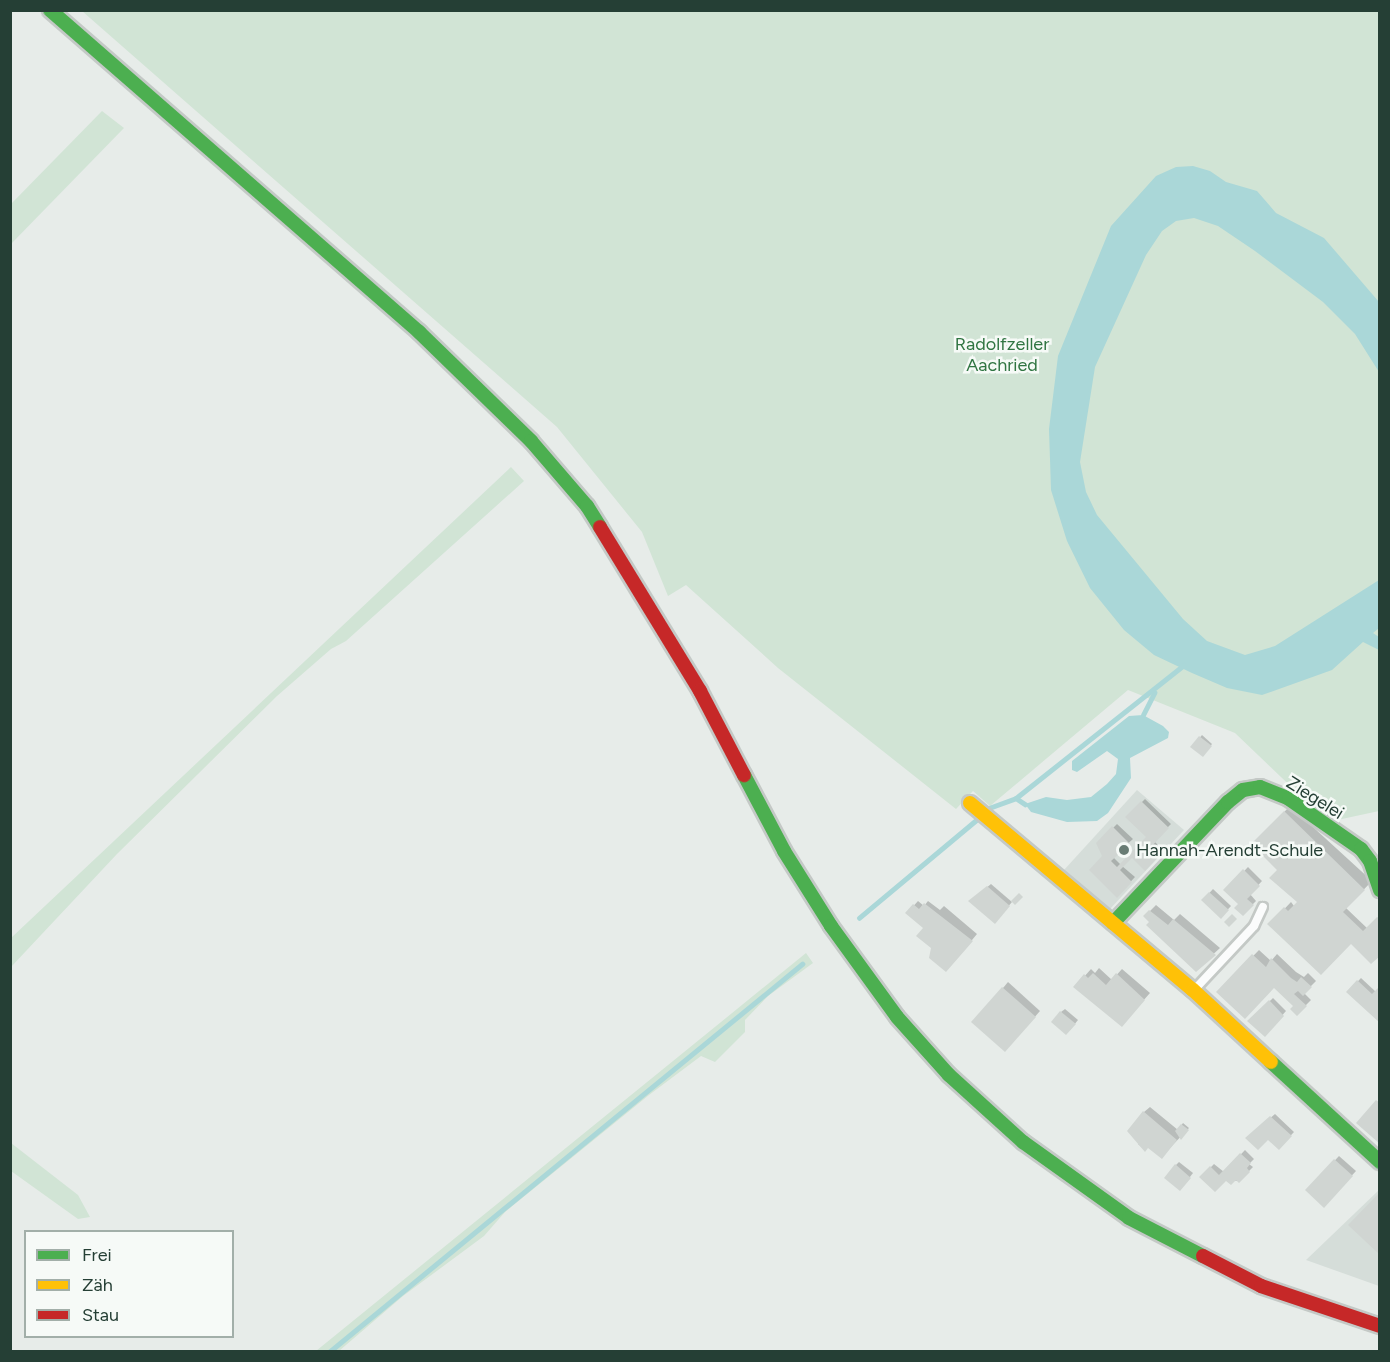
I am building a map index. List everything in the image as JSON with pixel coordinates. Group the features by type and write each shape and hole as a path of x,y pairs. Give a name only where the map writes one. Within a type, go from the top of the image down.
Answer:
{"main road":[{"path":"50,10 419,332 531,441 587,506 700,691 784,851 831,926 897,1017 949,1075 1040,1155 1129,1218 1261,1286 1380,1326"},
{"name":"Ziegelei","path":"1113,923 1228,802 1243,790 1260,787 1288,799 1361,849 1380,890"},
{"path":"972,805 1193,990 1380,1162"}],"lane":[{"path":"1193,990 1254,926 1263,907"}],"shaded area":[{"name":"Hannah-Arendt-Schule","path":"1137,790 1184,830 1109,910 1064,870"},
{"path":"1379,1190 1379,1286 1306,1260"}],"green space":[{"name":"Radolfzeller Aachried","path":"82,11 1379,11 1379,811 1328,822 1235,733 1128,690 990,806 973,791 956,809 778,668 686,585 668,596 642,532 557,427"},
{"path":"102,111 124,128 11,244 11,204"},
{"path":"511,467 524,481 346,641 331,649 277,696 117,854 11,967 11,938"},
{"path":"806,953 813,963 768,996 745,1020 745,1032 715,1062 701,1056 649,1095 505,1212 484,1236 403,1296 339,1351 316,1351"},
{"path":"11,1143 78,1195 90,1217 78,1219 11,1171"}],"water":[{"path":"1193,166 1210,171 1226,182 1257,191 1276,213 1324,238 1379,302 1379,372 1355,334 1323,302 1255,251 1218,226 1194,218 1176,221 1162,231 1146,255 1095,367 1080,462 1086,492 1097,515 1183,619 1207,641 1245,655 1275,646 1379,580 1379,628 1373,633 1379,637 1379,650 1363,642 1332,670 1262,695 1227,688 1192,673 1154,655 1124,630 1090,588 1067,541 1051,490 1049,429 1058,356 1111,226 1156,176 1176,167"},
{"path":"1143,715 1163,726 1169,732 1168,738 1130,758 1131,778 1108,813 1097,821 1067,822 1031,812 1025,804 1046,797 1067,800 1091,797 1107,784 1116,774 1118,759 1107,751 1077,772 1072,770 1072,761 1129,716"}],"building":[{"path":"1199,736 1212,746 1203,757 1190,747"},
{"path":"1141,801 1169,828 1152,846 1161,854 1145,871 1132,858 1120,870 1132,882 1117,898 1089,870 1102,856 1096,843 1112,826 1130,844 1111,861 1117,867 1146,837 1125,817"},
{"path":"1284,811 1365,890 1343,912 1363,931 1377,917 1380,919 1380,956 1371,964 1351,944 1321,975 1267,924 1284,907 1288,911 1297,902 1269,878 1277,870 1251,844"},
{"path":"1243,869 1260,886 1247,899 1254,905 1243,916 1234,908 1238,904 1223,890"},
{"path":"987,886 1010,906 995,924 968,901"},
{"path":"1209,892 1229,910 1221,919 1201,900"},
{"path":"1019,893 1023,897 1015,905 1011,901"},
{"path":"924,903 973,941 946,972 929,958 931,948 916,936 923,928 905,913 913,904 919,909"},
{"path":"1149,910 1168,925 1173,919 1216,955 1196,972 1146,925 1149,922 1143,916"},
{"path":"1232,914 1237,919 1229,927 1224,922"},
{"path":"1252,954 1266,967 1271,958 1291,978 1297,982 1301,977 1312,987 1303,996 1298,991 1294,994 1307,1006 1297,1016 1290,1009 1293,1006 1274,988 1245,1019 1216,992"},
{"path":"1093,973 1106,985 1116,973 1145,1000 1122,1027 1073,987 1084,974 1088,978"},
{"path":"1357,980 1372,994 1380,986 1380,1023 1346,992"},
{"path":"1002,987 1036,1017 1005,1052 971,1022"},
{"path":"1269,1000 1284,1016 1265,1037 1247,1021"},
{"path":"1060,1011 1076,1024 1066,1035 1051,1022"},
{"path":"1376,1100 1380,1103 1380,1144 1356,1123"},
{"path":"1143,1111 1177,1140 1162,1159 1148,1148 1145,1152 1127,1131"},
{"path":"1270,1116 1292,1136 1279,1150 1268,1140 1258,1150 1245,1138"},
{"path":"1181,1124 1189,1130 1181,1140 1175,1131"},
{"path":"1240,1153 1251,1163 1247,1168 1250,1172 1239,1183 1236,1180 1231,1185 1226,1181 1215,1192 1199,1177 1210,1166 1219,1175"},
{"path":"1334,1159 1353,1176 1324,1208 1305,1190"},
{"path":"1175,1164 1191,1178 1180,1191 1164,1178"},
{"path":"1380,1192 1380,1255 1348,1225"}],"waterway":[{"path":"989,808 1016,798 1184,665"},
{"path":"1143,715 1154,693"},
{"path":"1016,798 1025,804"},
{"path":"859,918 976,820"},
{"path":"329,1352 802,964"}],"traffic: fast":[{"path":"50,10 419,332 531,441 587,506 600,527"},
{"path":"744,775 784,851 831,926 897,1017 949,1075 1023,1142 1129,1218 1203,1256"},
{"path":"1113,923 1228,802 1243,790 1260,787 1289,799 1361,849 1370,861 1380,890"},
{"path":"1271,1062 1380,1162"}],"traffic: slow":[{"path":"970,803 1193,990 1271,1062"}],"traffic: jam":[{"path":"600,527 700,691 744,775"},
{"path":"1203,1256 1261,1286 1380,1326"}],"place":[{"name":"Hannah-Arendt-Schule","path":"1124,850"}]}
